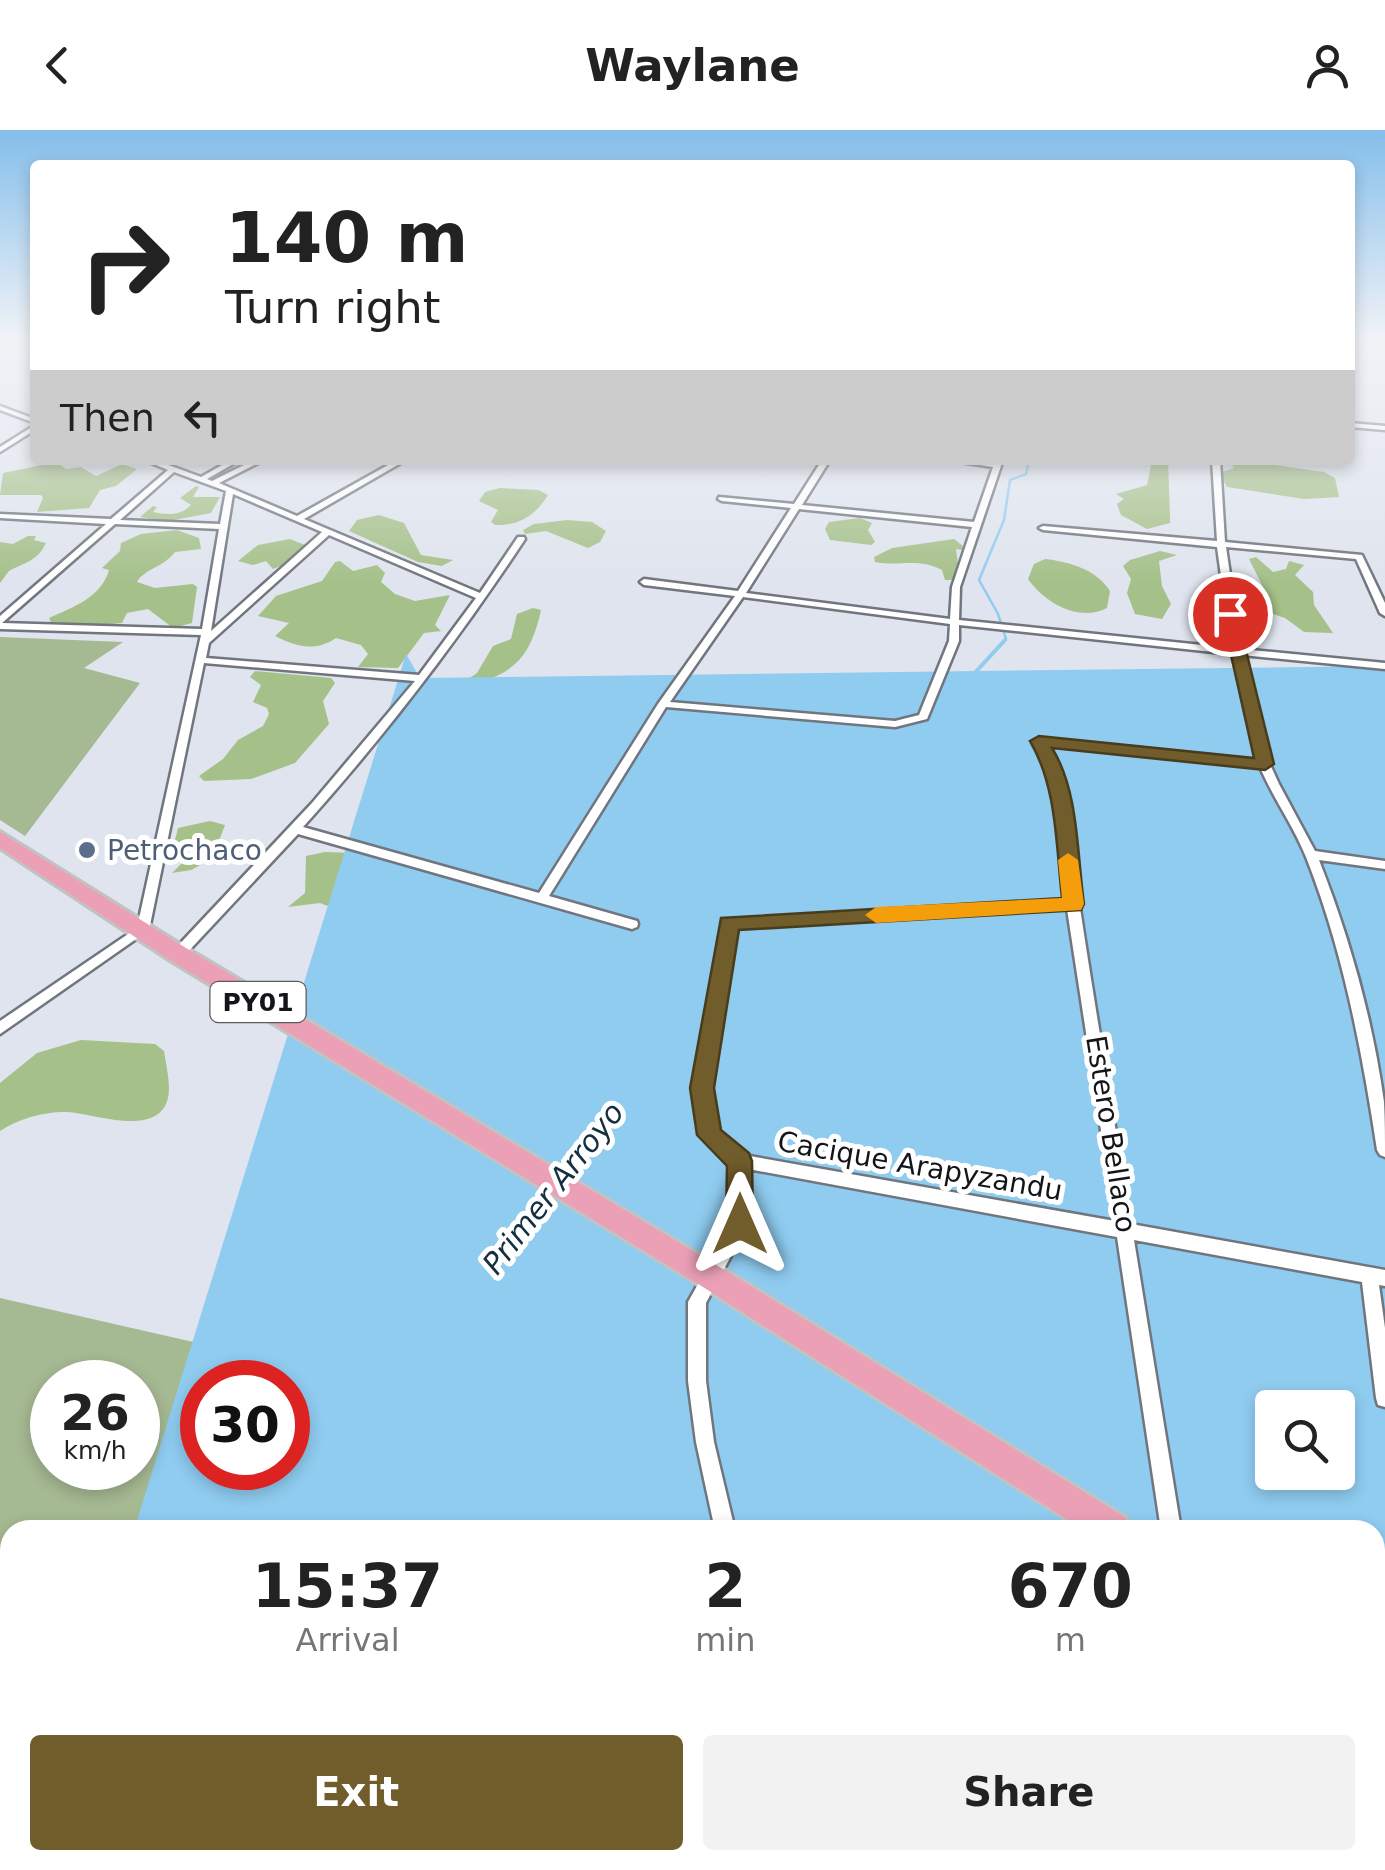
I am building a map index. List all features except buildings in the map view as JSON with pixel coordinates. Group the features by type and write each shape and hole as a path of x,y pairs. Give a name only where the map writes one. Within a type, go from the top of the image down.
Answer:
{"highway":[{"name":"PY01","path":"0,839 178,954 520,1159 1098,1520"}],"street":[{"path":"1355,425 1385,428"},
{"path":"0,450 30,428"},
{"path":"162,465 483,598"},
{"path":"202,479 227,465"},
{"path":"213,483 250,465"},
{"path":"296,520 393,465"},
{"path":"542,898 664,704 741,594 823,465"},
{"path":"664,704 896,724 914,722 923,716 954,641 956,587 997,465"},
{"path":"1216,465 1218,546 1235,649 1265,764 1312,855 1350,983 1385,1150"},
{"path":"0,623 174,469"},
{"path":"0,1028 143,930 200,660 230,490"},
{"path":"722,498 978,525"},
{"path":"0,516 222,527"},
{"path":"1044,528 1359,558 1385,613"},
{"path":"0,623 204,637 326,533"},
{"path":"178,954 298,830 483,598 521,538"},
{"path":"644,582 1011,629 1385,666"},
{"path":"200,660 420,678"},
{"name":"Estero Bellaco","path":"1170,1520 1073,904 1060,795 1052,762 1039,741 1265,764"},
{"path":"298,830 632,924"},
{"path":"1312,855 1385,865"},
{"path":"723,1520 705,1442 697,1381 696,1302 713,1278 740,1224 740,1161 710,1135 702,1088 729,923 1073,904"},
{"name":"Cacique Arapyzandu","path":"740,1161 1378,1278"},
{"path":"1378,1278 1385,1398"}],"green space":[{"path":"42,465 81,467 96,476 120,465 137,469 116,486 100,490 89,508 37,512 41,495 0,495 3,473"},
{"path":"1151,465 1168,465 1170,523 1147,529 1121,515 1117,504 1124,499 1116,494 1147,485"},
{"path":"1232,465 1275,465 1324,472 1335,478 1339,497 1304,499 1227,487 1219,473 1234,468"},
{"path":"199,487 193,497 220,497 211,513 169,521 140,517 153,506 157,507 153,512 158,513 183,511 191,505 180,498"},
{"path":"500,488 538,490 548,495 526,518 495,525 491,522 498,510 479,501 485,492"},
{"path":"379,515 404,523 421,555 453,560 442,566 418,562 349,531 357,520"},
{"path":"860,518 872,523 868,530 875,542 871,545 830,540 825,529 829,522"},
{"path":"592,522 606,531 600,542 588,548 546,531 525,534 523,530 534,524"},
{"path":"177,530 199,538 201,549 175,552 137,582 155,588 193,584 197,587 192,623 173,628 148,609 127,613 122,623 92,626 51,622 49,618 100,588 109,570 102,568 120,551 121,543 141,534"},
{"path":"28,536 46,543 35,558 9,571 0,583 0,542 13,544"},
{"path":"290,539 305,545 288,563 273,569 266,561 253,565 238,561 258,545"},
{"path":"954,539 963,546 962,550 956,549 959,572 954,580 945,580 942,570 925,564 875,562 874,557 892,548"},
{"path":"1160,551 1177,555 1159,561 1162,586 1171,604 1162,619 1135,614 1127,593 1131,579 1123,566"},
{"path":"1256,557 1273,572 1286,569 1289,561 1304,565 1295,575 1313,592 1314,605 1333,633 1304,632 1285,618 1258,609 1265,600 1265,591 1249,559"},
{"path":"1045,559 1073,565 1097,577 1110,591 1107,608 1074,611 1043,595 1028,579 1034,564"},
{"path":"340,561 353,571 377,565 385,573 381,582 395,594 415,601 450,595 435,625 441,631 424,633 398,668 358,667 368,654 361,645 336,638 306,646 275,636 289,623 258,616 276,596 322,581 335,562"},
{"path":"533,608 541,610 536,629 513,666 489,679 455,688 477,673 493,646 511,639 517,614"},
{"path":"0,637 123,642 84,668 140,683 25,836 0,820"},
{"path":"255,671 331,678 335,683 323,701 329,724 295,763 251,779 204,781 199,776 223,759 238,740 263,726 269,714 267,708 253,702 261,685 250,677"},
{"path":"210,821 225,825 212,859 191,870 172,873 192,853 175,840 178,828"},
{"path":"355,853 341,911 320,903 288,907 305,893 306,856"},
{"path":"81,1040 155,1044 164,1051 169,1093 162,1110 139,1121 50,1113 23,1119 0,1131 0,1083 37,1053"},
{"path":"0,1298 272,1360 180,1360 180,1490 310,1490 310,1369 356,1379 330,1520 0,1520"}],"water":[{"path":"406,654 420,678 1385,666 1385,1520 137,1520 146,1490 160,1490 160,1446 180,1382 180,1490 310,1490 310,1360 187,1360"}],"waterway":[{"name":"Primer Arroyo","path":"1003,643 1006,639 998,614 979,580 1004,520 1010,480 1026,474 1028,465"},
{"name":"Primer Arroyo","path":"972,676 1005,640"}],"slow traffic":[{"path":"876,915 1073,904 1068,860"}],"place":[{"name":"Petrochaco","path":"87,850"}],"route":[{"path":"740,1224 740,1161 710,1135 702,1088 729,923 1073,904 1060,795 1052,762 1039,741 1265,764 1235,649 1230,614"}]}
